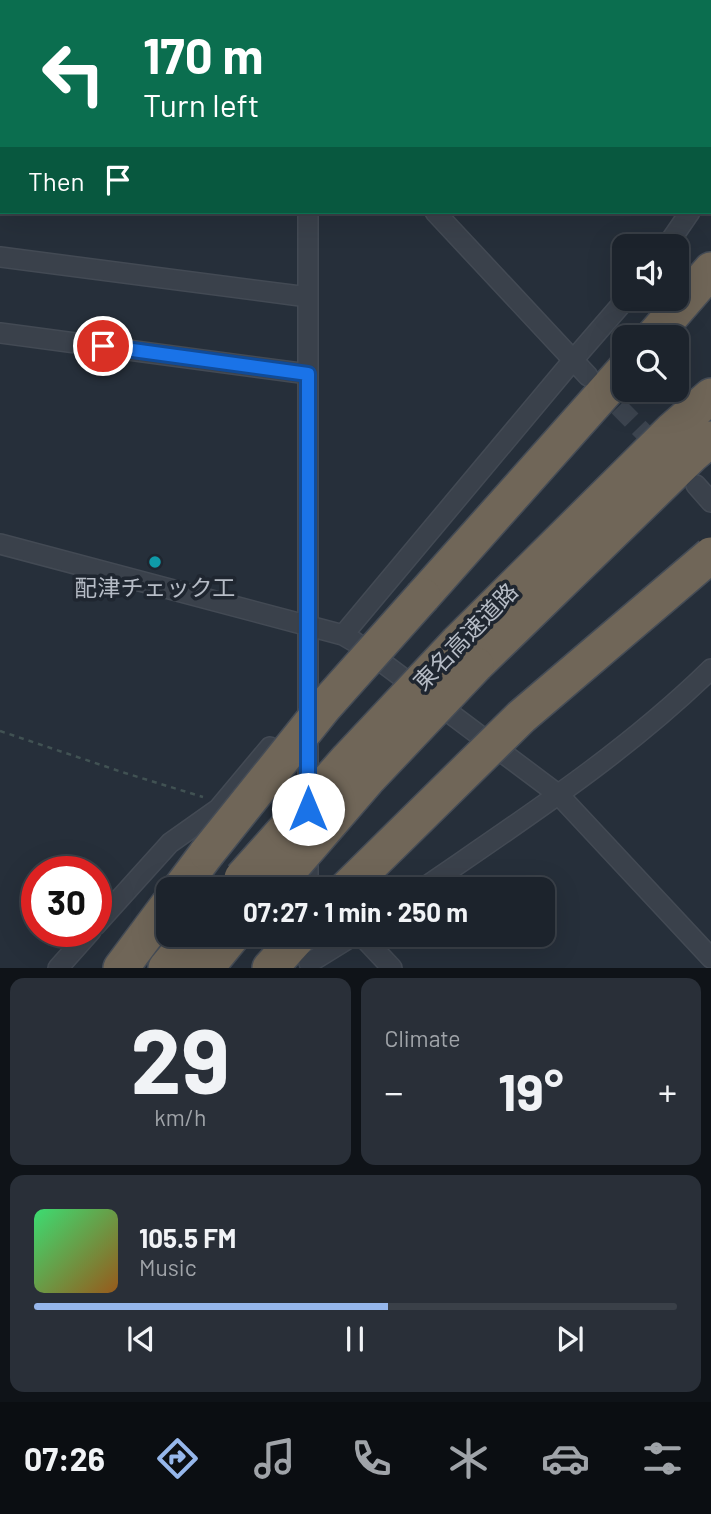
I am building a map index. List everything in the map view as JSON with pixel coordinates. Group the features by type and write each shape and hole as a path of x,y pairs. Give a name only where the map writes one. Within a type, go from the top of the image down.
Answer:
{"highway":[{"path":"663,325 711,270"},
{"path":"689,329 711,308"},
{"path":"189,877 324,707 612,384"},
{"name":"東名高速道路","path":"467,653 672,430 711,396"},
{"path":"453,562 616,402"},
{"name":"東名高速道路","path":"256,877 348,759 711,439"},
{"path":"358,877 521,717 711,555"},
{"path":"424,811 711,583"},
{"path":"121,968 156,921"},
{"path":"166,968 183,947"},
{"path":"206,968 223,947"}],"street":[{"path":"308,214 308,877"},
{"path":"437,214 587,376"},
{"path":"675,234 689,214"},
{"path":"0,257 308,297"},
{"path":"344,635 615,311"},
{"path":"0,332 308,374"},
{"path":"696,485 711,502"},
{"path":"0,544 344,635 559,794 711,958"},
{"path":"439,877 620,749 680,699 711,668"},
{"path":"112,907 170,843 218,809 307,703"},
{"path":"58,968 77,947"},
{"path":"371,947 392,968"}],"path":[{"path":"0,730 223,803"}],"tunnel":[{"path":"598,386 663,452"}],"place":[{"name":"配津チェック工","path":"155,562"}],"route":[{"path":"103,346 308,374 308,809"}]}
